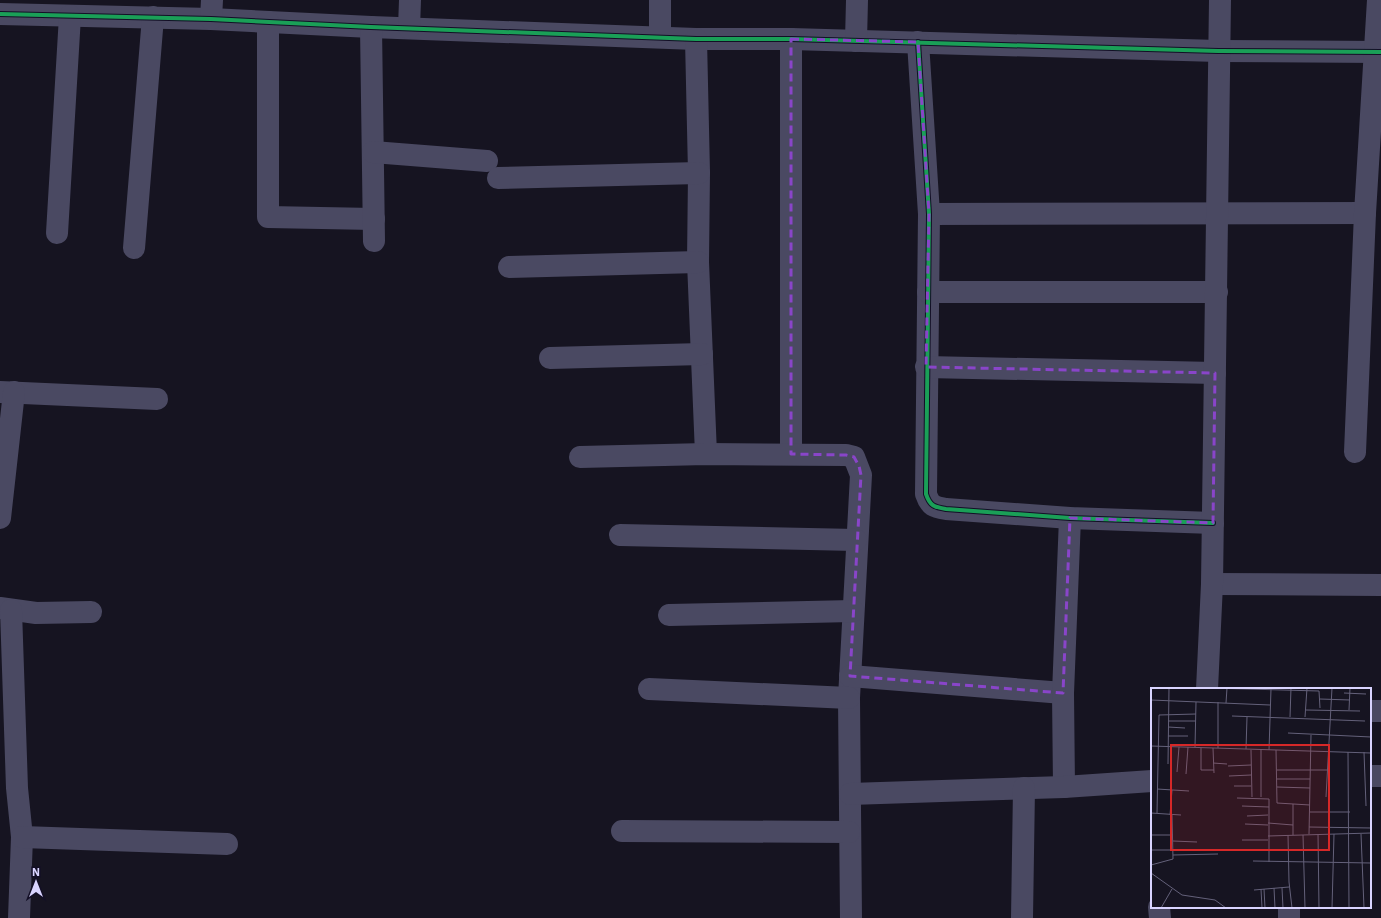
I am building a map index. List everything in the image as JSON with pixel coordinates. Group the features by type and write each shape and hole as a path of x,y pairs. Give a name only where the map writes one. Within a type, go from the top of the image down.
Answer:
{"street":[{"path":"409,28 410,0"},
{"path":"660,0 660,37"},
{"path":"856,41 857,0"},
{"path":"1207,688 1212,584 1218,214 1218,51 1220,0"},
{"path":"1355,452 1365,213 1378,51 1378,0"},
{"path":"0,14 153,17 211,9 268,22 696,39 791,39 1218,51 1378,51"},
{"path":"57,233 70,16"},
{"path":"134,248 153,17"},
{"path":"268,22 268,217 374,219"},
{"path":"371,27 374,241"},
{"path":"696,39 699,173 698,262 706,454"},
{"path":"791,39 791,454"},
{"path":"918,42 929,214 926,367 926,494 930,504 934,507 946,509 1070,518 1213,523"},
{"path":"373,152 493,170 699,173"},
{"path":"929,214 1365,213"},
{"path":"509,267 698,262"},
{"path":"928,292 1217,292"},
{"path":"550,358 702,354"},
{"path":"926,367 1215,373"},
{"path":"0,518 7,392 157,399"},
{"path":"580,457 706,454 846,455 854,457 861,475 856,540 849,698 849,832 851,918"},
{"path":"1064,787 1063,693 1070,518"},
{"path":"620,535 856,540"},
{"path":"1212,584 1381,585"},
{"path":"19,918 22,837 9,788 6,609 36,613 91,612"},
{"path":"669,615 853,611"},
{"path":"850,676 1063,693"},
{"path":"649,689 849,698"},
{"path":"850,794 1151,785"},
{"path":"1022,918 1024,788"},
{"path":"622,831 849,832"},
{"path":"22,837 227,844"},
{"path":"1159,908 1160,918"}],"highlighted area":[{"path":"791,39 918,42 929,214 926,367 1215,373 1213,523 1070,518 1063,693 850,676 861,475 859,466 854,457 846,455 791,454"}],"cycle path":[{"path":"0,14 211,19 371,27 696,39 791,39 1218,51 1381,52"},
{"path":"918,42 929,214 926,494 929,501 935,507 946,509 1070,518 1213,523"}]}
